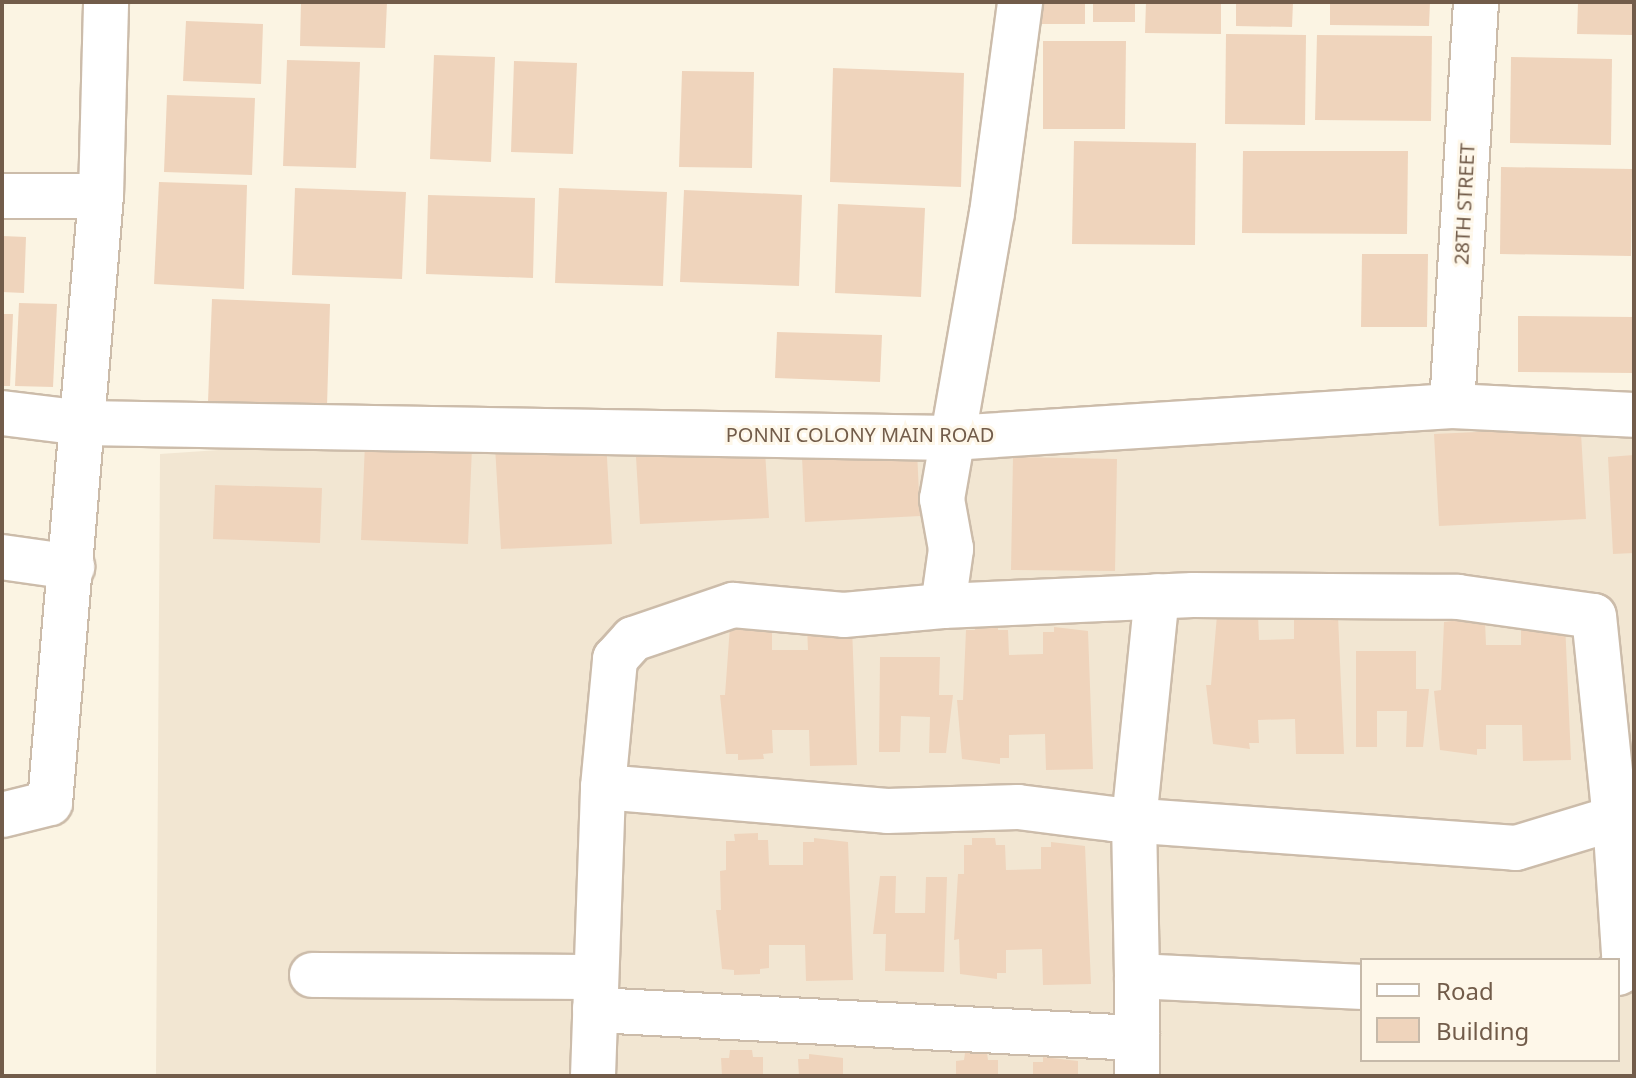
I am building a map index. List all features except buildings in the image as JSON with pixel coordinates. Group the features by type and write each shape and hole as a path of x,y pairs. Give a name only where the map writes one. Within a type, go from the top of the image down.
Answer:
{"street":[{"path":"2,815 50,803 101,196 106,2"},
{"path":"943,606 951,549 942,499 992,213 1020,2"},
{"name":"28TH STREET","path":"1452,406 1476,2"},
{"path":"2,196 101,196"},
{"name":"PONNI COLONY MAIN ROAD","path":"2,413 84,423 951,438 1452,406 1634,415"},
{"path":"2,557 72,567"},
{"path":"312,975 595,994 1137,1057 1134,821 1157,596"},
{"path":"593,1076 603,787 615,659 633,639 733,605 844,615 943,606 1157,596 1458,597 1594,616 1615,818 1625,969 1620,972"},
{"path":"603,787 887,811 1018,807 1134,821 1516,848 1615,818"},
{"path":"1137,976 1360,987"}],"shaded area":[{"path":"1565,405 1634,408 1634,1076 156,1076 160,454 740,415"}]}
